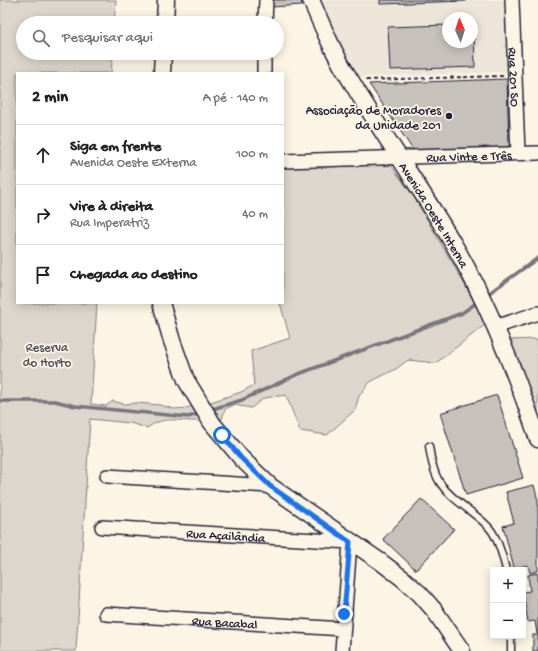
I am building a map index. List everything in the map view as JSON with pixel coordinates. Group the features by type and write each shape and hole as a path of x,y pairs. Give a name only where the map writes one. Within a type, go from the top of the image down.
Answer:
{"street":[{"path":"165,16 166,0"},
{"path":"265,16 266,0"},
{"name":"Avenida Oeste Interna","path":"311,0 322,27 350,81 455,245 486,306 538,438"},
{"name":"Rua 201 SO","path":"512,0 518,153"},
{"path":"162,72 163,60"},
{"path":"264,60 264,72"},
{"name":"Rua Vinte e Três","path":"284,161 538,153"},
{"path":"161,304 172,341 186,380 212,423 242,459 270,486 381,562 420,594 462,651"},
{"path":"495,328 538,313"},
{"path":"107,476 270,486"},
{"name":"Rua Açailândia","path":"102,527 350,542"},
{"path":"342,651 350,542"},
{"name":"Rua Bacabal","path":"106,614 343,629"}],"lane":[{"path":"429,446 432,466 437,479 448,493 491,530 497,541 505,567"},
{"path":"511,639 511,651"}],"path":[{"path":"350,81 515,76"}],"shaded area":[{"path":"319,0 505,0 509,72 355,77 328,24"}],"green space":[{"name":"Reserva do Horto","path":"0,0 116,0 115,16 16,16 16,60 112,60 111,72 16,72 16,304 97,304 91,404 106,406 113,401 124,404 137,403 160,405 174,409 186,408 241,392 254,385 251,351 290,338 280,304 284,304 284,168 390,164 414,197 486,324 436,363 408,360 396,369 370,382 359,396 355,410 327,435 300,431 286,395 264,398 251,408 234,405 225,409 222,419 194,421 167,420 153,424 147,428 130,423 90,419 76,651 0,651"},
{"path":"538,339 538,416 508,340"}],"building":[{"path":"271,0 301,0 302,5 271,7"},
{"path":"380,0 466,0 466,1 380,4"},
{"path":"442,25 442,48 475,48 475,67 390,70 388,27"},
{"name":"Associação de Moradores da Unidade 201","path":"507,79 509,147 413,150 369,84"},
{"path":"497,395 523,478 466,495 440,413"},
{"path":"534,485 538,501 538,571 530,573 528,565 514,567 503,526 514,523 506,492"},
{"path":"421,499 454,529 416,570 383,539"},
{"path":"538,573 538,634 535,621 528,622 526,610 526,592 530,591 528,575"},
{"path":"533,635 538,635 538,651 533,651"}],"waterway":[{"path":"485,296 538,258"},
{"path":"209,410 242,400 296,375 462,313 479,301"},
{"path":"0,401 55,401 75,406 188,417 202,413"}],"place":[{"name":"Associação de Moradores da Unidade 201","path":"449,116"}],"route":[{"path":"222,435 242,459 270,486 350,542 344,614"}]}
